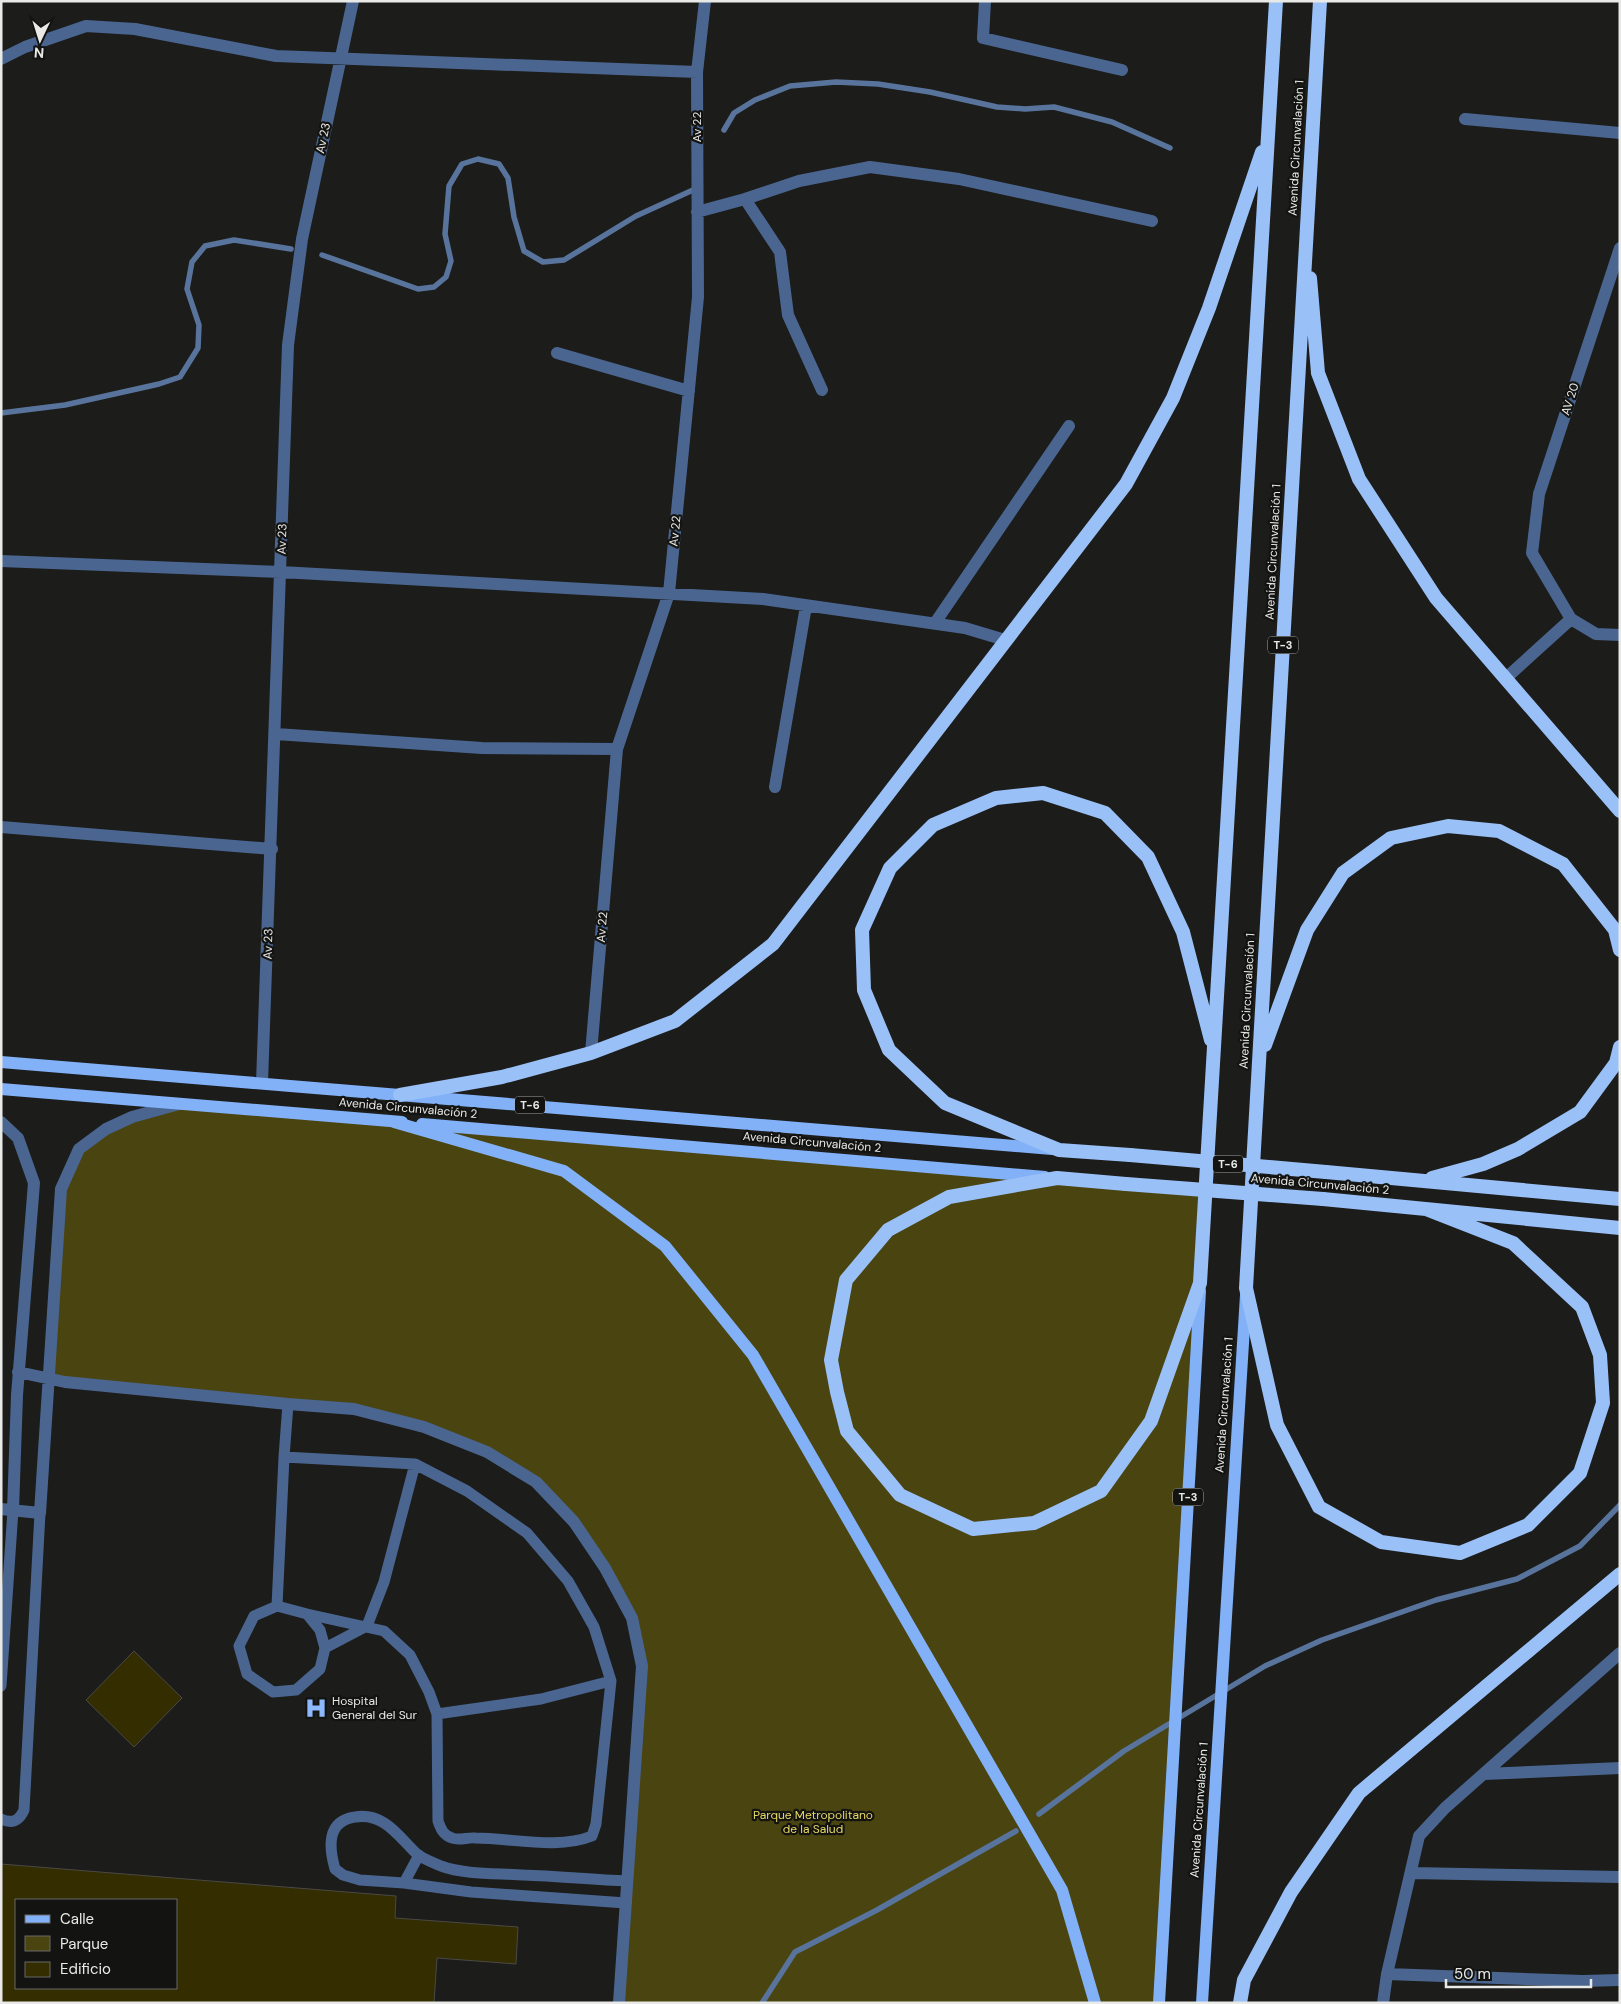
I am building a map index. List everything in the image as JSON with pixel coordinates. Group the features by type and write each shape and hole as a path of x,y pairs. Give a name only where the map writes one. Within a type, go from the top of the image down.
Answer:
{"highway":[{"name":"T-3","path":"1200,1283 1276,1"},
{"name":"Avenida Circunvalación 1","path":"1246,1288 1320,1"},
{"path":"400,1094 502,1077 591,1053 675,1021 773,944 1126,484 1173,398 1210,308 1268,135"},
{"path":"1306,224 1318,373 1359,479 1436,598 1620,811"},
{"path":"1059,1150 945,1103 889,1050 864,990 862,930 890,868 933,825 996,798 1043,793 1105,813 1148,857 1183,932 1215,1053"},
{"path":"1259,1059 1307,930 1343,873 1390,838 1448,826 1499,831 1563,864 1615,930 1620,950"},
{"path":"1424,1181 1483,1164 1509,1153 1580,1112 1616,1063 1620,1047"},
{"name":"Avenida Circunvalación 2","path":"1059,1150 1620,1199"},
{"path":"1057,1178 949,1198 888,1230 846,1280 831,1360 837,1392 847,1431 900,1495 973,1529 1034,1523 1101,1491 1151,1421 1200,1283"},
{"name":"Avenida Circunvalación 2","path":"1057,1178 1323,1199 1620,1228"},
{"path":"1246,1288 1277,1425 1319,1507 1381,1542 1460,1554 1528,1525 1580,1473 1603,1403 1600,1355 1582,1307 1513,1243 1426,1209"},
{"path":"1240,2003 1244,1980 1291,1892 1359,1792 1620,1574"}],"main road":[{"name":"Avenida Circunvalación 2","path":"1,1062 1059,1150"},
{"name":"Avenida Circunvalación 2","path":"1,1089 1057,1178"},
{"path":"394,1122 564,1171 666,1246 753,1355 1062,1890 1095,2003"},
{"name":"T-3","path":"1159,2003 1200,1283"},
{"name":"Avenida Circunvalación 1","path":"1202,2003 1246,1288"}],"street":[{"name":"Av 23","path":"262,1083 272,849 288,345 302,239 353,1"},
{"name":"Av 22","path":"591,1053 617,749 669,593 698,297 697,72 705,1"},
{"path":"986,1 983,38 1122,70"},
{"path":"1,60 25,47 86,26 135,30 276,56 340,60 697,72"},
{"path":"1465,119 1620,133"},
{"path":"697,212 745,199 799,181 870,167 959,179 1152,221"},
{"path":"745,199 780,252 788,316 822,390"},
{"name":"AV 20","path":"1571,619 1532,553 1539,494 1620,248"},
{"path":"557,353 689,391"},
{"path":"935,623 1069,426"},
{"path":"1,561 281,572 763,599 935,623 980,632 1005,640"},
{"path":"775,787 806,606"},
{"path":"1505,679 1571,619 1596,634 1620,636"},
{"path":"276,734 482,748 617,749"},
{"path":"1,827 272,849"},
{"path":"1,1122 18,1138 34,1183 7,1510 40,1513 61,1189 79,1149 106,1129 132,1117 179,1104"},
{"path":"18,1372 65,1382 354,1409 424,1427 487,1452 536,1482 574,1522 605,1568 632,1618 642,1666 618,2003"},
{"path":"1383,2003 1387,1974 1412,1873 1419,1836 1445,1808 1620,1653"},
{"path":"1484,1774 1620,1768"},
{"path":"1412,1873 1620,1877"},
{"path":"1387,1974 1620,1980"}],"lane":[{"path":"277,1606 288,1404"},
{"path":"284,1457 415,1464 467,1491 527,1532 568,1581 594,1627 611,1681 596,1824 592,1836 580,1841 529,1843 475,1838 454,1839 443,1833 438,1822 437,1714 429,1692 410,1655 384,1631 277,1606 254,1616 239,1646 247,1674 273,1692 296,1690 320,1668 325,1648 320,1630 307,1614"},
{"path":"325,1648 367,1626 384,1582 415,1464"},
{"path":"1,1686 7,1510"},
{"path":"1,1819 13,1822 21,1818 24,1810 40,1513"},
{"path":"437,1714 541,1699 611,1681"},
{"path":"626,1903 471,1892 404,1883 360,1880 343,1875 334,1868 330,1846 332,1835 340,1824 353,1817 365,1816 389,1824 419,1855 442,1867 473,1872 627,1881"},
{"path":"404,1883 419,1855"}],"green space":[{"name":"Parque Metropolitano de la Salud","path":"179,1104 1206,1190 1159,2003 619,2003 642,1666 632,1618 605,1568 536,1482 487,1452 354,1409 48,1377 61,1189 79,1149 106,1129"}],"building":[{"path":"134,1651 182,1698 134,1747 86,1700"},
{"path":"1,1864 396,1896 395,1918 518,1927 516,1964 437,1958 434,2003 1,2003"}],"waterway":[{"path":"724,130 734,113 755,100 790,86 836,82 878,84 930,92 997,107 1025,109 1054,107 1112,122 1170,148"},
{"path":"322,255 418,289 434,287 446,277 451,261 445,234 449,186 462,164 478,159 499,164 508,178 514,217 524,251 543,262 564,260 636,216 693,190"},
{"path":"1,413 65,405 159,384 180,377 198,348 199,325 187,289 192,262 205,246 234,240 291,249"},
{"path":"1039,1814 1124,1751 1265,1666 1322,1640 1436,1600 1517,1579 1580,1546 1620,1505"},
{"path":"762,2003 795,1952 877,1910 1016,1831"}],"place":[{"name":"Hospital General del Sur","path":"316,1708"}]}
